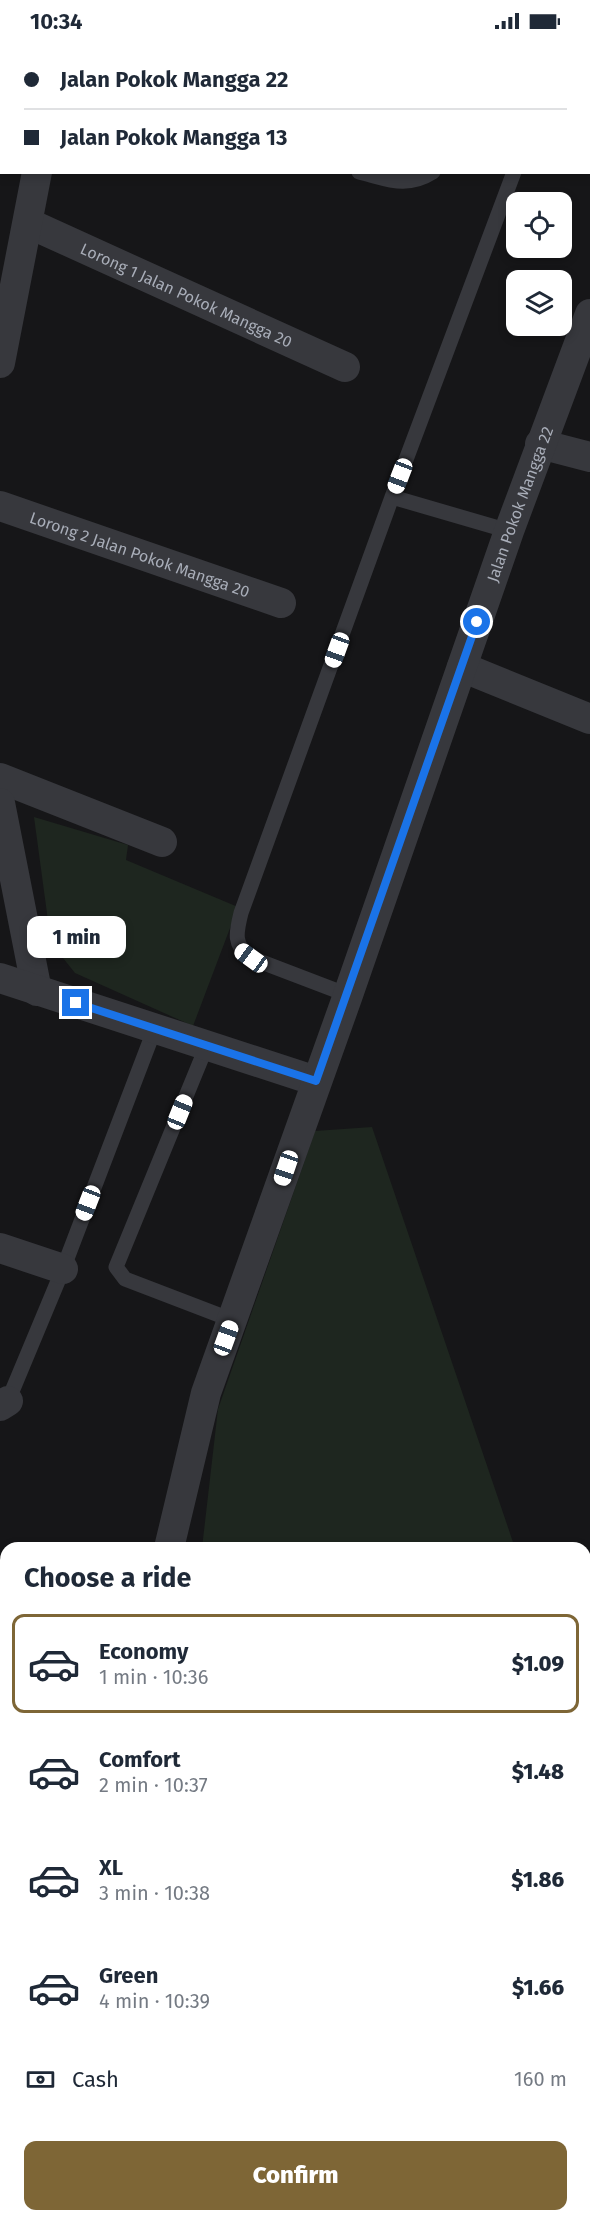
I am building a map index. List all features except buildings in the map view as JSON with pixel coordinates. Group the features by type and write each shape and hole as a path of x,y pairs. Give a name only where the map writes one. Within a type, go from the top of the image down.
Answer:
{"street":[{"path":"0,363 3,333 37,174"},
{"name":"Lorong 1 Jalan Pokok Mangga 20","path":"28,223 345,367"},
{"name":"Jalan Pokok Mangga 22","path":"170,1542 206,1393 348,995 508,531 590,314"},
{"path":"540,444 590,457"},
{"name":"Lorong 2 Jalan Pokok Mangga 20","path":"0,506 280,603"},
{"path":"462,667 590,719"},
{"path":"0,778 162,842"},
{"path":"0,803 37,991"},
{"path":"0,978 316,1081"},
{"path":"0,1248 63,1269"}],"lane":[{"path":"367,174 400,182 419,181 430,174"},
{"path":"348,995 251,958 242,951 237,940 237,928 392,497 513,174"},
{"path":"392,497 508,531"},
{"path":"4,1404 63,1269 155,1028"},
{"path":"207,1045 116,1267 125,1279 232,1320"}],"shaded area":[{"path":"34,817 128,845 126,860 238,907 193,1026 75,973 51,943"},
{"path":"372,1127 513,1542 203,1542 218,1409 315,1131"}],"route":[{"path":"76,1003 316,1081 477,622"}]}
